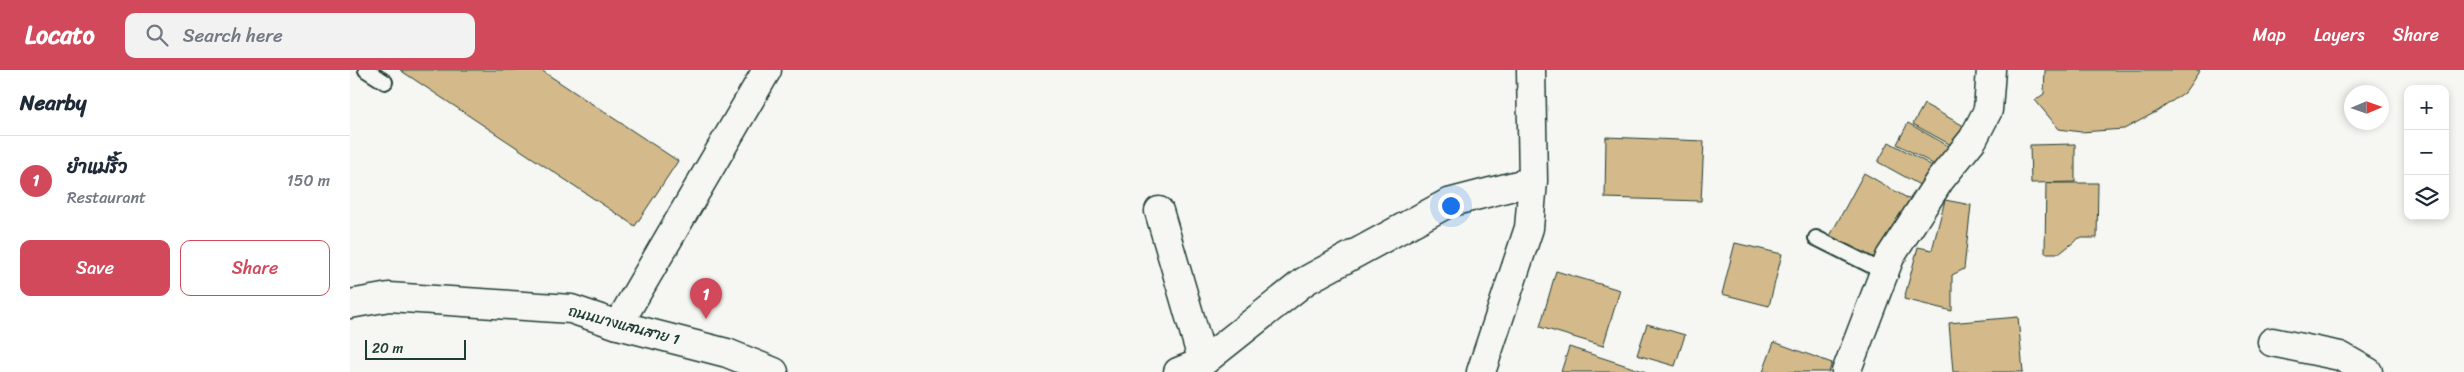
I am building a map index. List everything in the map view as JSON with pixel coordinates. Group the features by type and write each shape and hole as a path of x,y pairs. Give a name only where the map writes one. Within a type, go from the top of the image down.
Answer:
{"street":[{"path":"618,324 768,70"},
{"path":"1481,372 1529,228 1533,181 1531,70"},
{"path":"1846,372 1890,257 1940,180 1973,139 1988,110 1992,70"},
{"path":"1178,372 1203,362 1305,281 1448,203 1533,181"},
{"path":"1159,211 1203,362"},
{"name":"ถนนบางแสนสาย 1","path":"350,304 389,298 571,309 618,324 727,353 740,366 774,372"},
{"path":"2272,342 2340,356 2368,372"}],"lane":[{"path":"366,70 385,82"},
{"path":"1816,238 1884,272"}],"building":[{"path":"400,70 541,70 678,161 635,226"},
{"path":"2045,70 2200,70 2185,92 2158,111 2124,129 2081,132 2059,129 2035,100 2044,94"},
{"path":"1924,104 1973,131 1962,151 1913,124"},
{"path":"1908,123 1957,151 1946,171 1897,144"},
{"path":"1606,137 1704,141 1701,201 1605,198"},
{"path":"1889,142 1938,169 1927,189 1878,162"},
{"path":"2075,144 2075,182 2031,183 2030,145"},
{"path":"1864,173 1914,202 1880,264 1830,236"},
{"path":"2046,183 2098,183 2097,238 2079,238 2060,253 2045,253"},
{"path":"1945,200 1971,205 1964,269 1952,275 1952,311 1904,299 1918,247 1932,250"},
{"path":"1735,243 1782,254 1769,306 1722,294"},
{"path":"1556,271 1620,290 1603,346 1540,327"},
{"path":"2018,317 2023,372 1953,372 1949,323"},
{"path":"1647,324 1685,335 1675,366 1637,355"},
{"path":"1774,342 1832,363 1829,372 1763,372"},
{"path":"1569,347 1646,372 1561,372"}],"place":[{"name":"ยำแม่ริ้ว","path":"706,319"}]}
